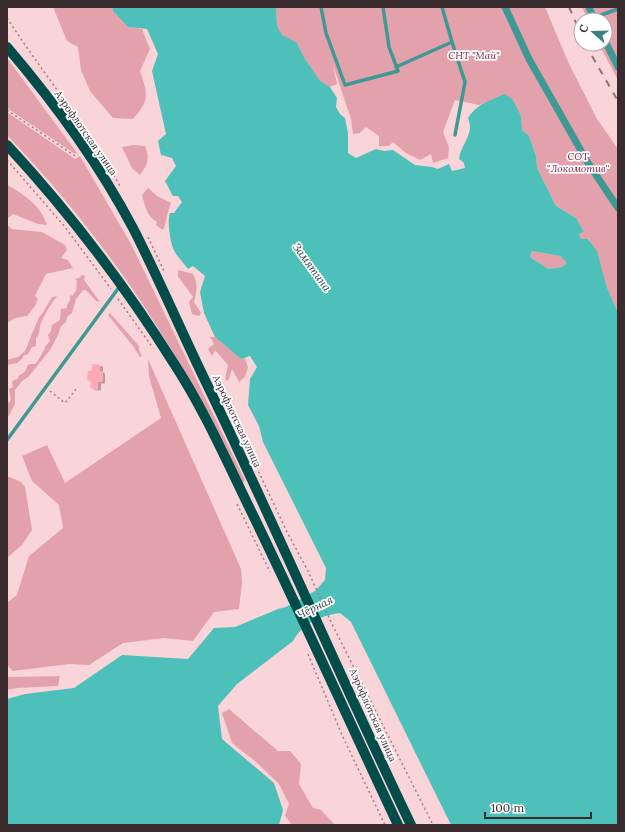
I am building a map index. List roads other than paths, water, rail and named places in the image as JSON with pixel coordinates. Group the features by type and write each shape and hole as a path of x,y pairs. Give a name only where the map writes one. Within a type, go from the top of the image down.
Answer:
{"main road":[{"name":"Аэрофлотская улица","path":"7,47 55,106 110,188 132,227 219,409 323,633 374,748 412,825"},
{"path":"7,145 51,194 84,234 122,285 174,363 213,433 285,581 398,825"}],"street":[{"path":"505,7 529,59 588,164 618,208"},
{"path":"610,52 618,67"}],"lane":[{"path":"321,7 326,33 345,86 398,71 389,47 383,7"},
{"path":"442,7 465,82 455,135"},
{"path":"396,67 452,42"},
{"path":"7,440 122,285"}],"water":[{"path":"114,7 276,7 277,26 282,35 297,43 305,59 320,81 330,87 337,98 336,107 340,114 345,118 348,133 348,153 356,158 376,149 384,151 393,150 415,165 438,169 449,164 452,171 465,168 464,163 459,159 469,132 470,127 468,118 480,106 505,94 513,100 521,116 522,130 529,136 536,156 537,168 556,206 576,218 584,232 579,234 581,239 588,239 597,251 606,285 618,313 618,825 451,825 351,622 340,613 319,618 307,625 293,641 237,684 218,706 222,739 274,783 283,810 279,825 7,825 7,699 25,694 74,688 122,655 188,659 214,628 235,627 286,607 315,591 325,580 326,568 263,442 259,426 248,405 250,379 257,367 250,356 241,359 215,337 204,313 200,292 205,276 193,266 188,269 174,251 172,245 169,230 169,216 170,213 174,213 182,202 178,196 173,196 165,181 176,166 172,158 161,155 158,141 166,134 152,71 158,54 147,29 128,27 112,10","holes":["532,251 560,256 567,263 562,267 549,269 530,257"]}],"railway":[{"path":"569,7 573,16"},
{"path":"590,52 618,101"}],"park label":[{"name":"СНТ \"Май\"","path":"474,55"},
{"name":"СОТ \"Локомотив\"","path":"578,162"}],"water label":[{"name":"Замятина","path":"312,267"},
{"name":"Чёрная","path":"315,607"}]}
